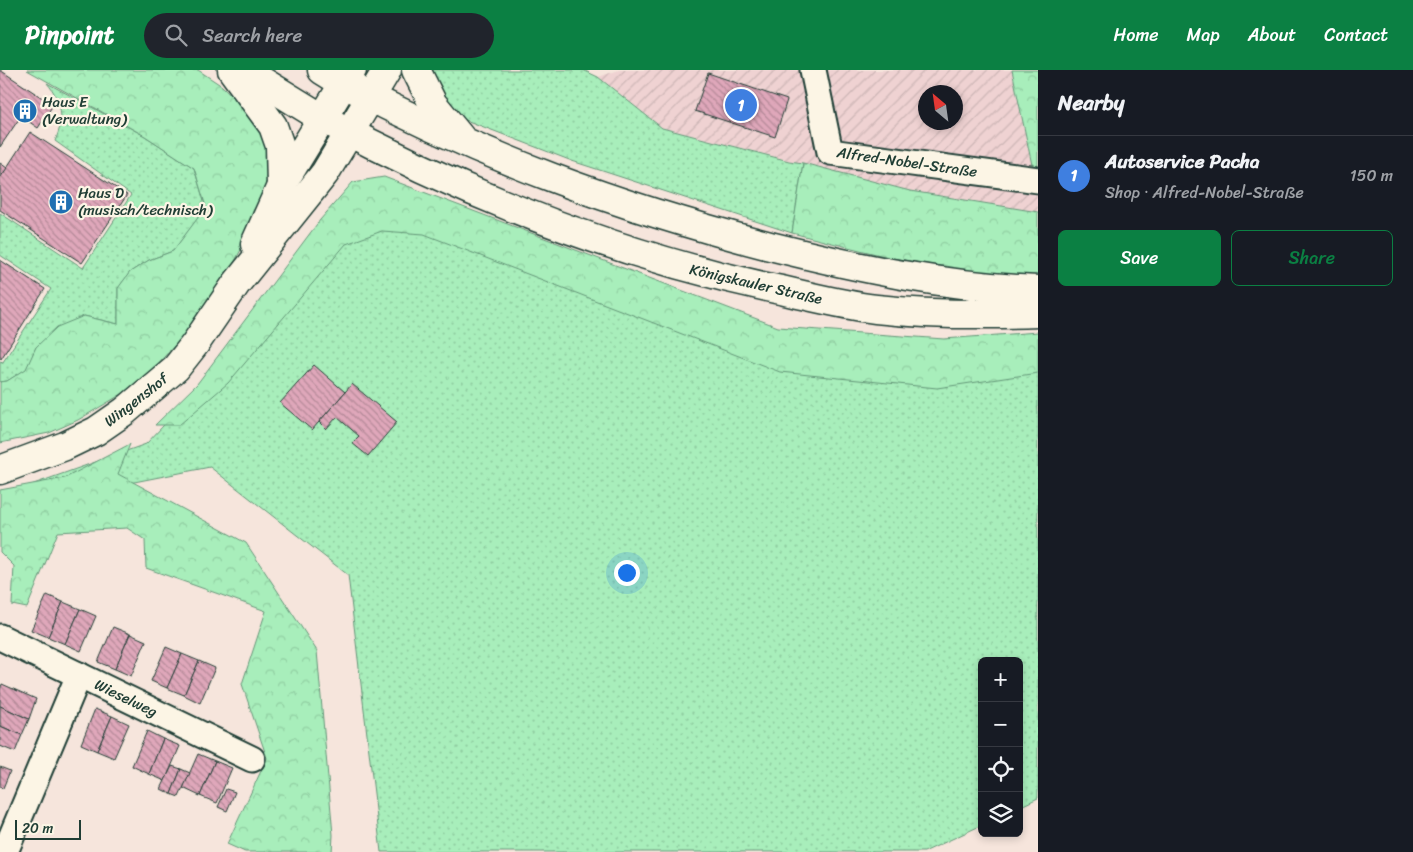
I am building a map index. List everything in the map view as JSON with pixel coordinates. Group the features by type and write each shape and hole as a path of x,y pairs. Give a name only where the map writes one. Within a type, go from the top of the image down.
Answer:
{"main road":[{"path":"232,70 273,126 280,146 281,186"},
{"name":"Königskauler Straße","path":"244,70 322,118 485,198 661,261 735,280 847,304 954,315 1038,313"},
{"name":"Wingenshof","path":"0,470 64,446 96,431 125,411 176,368 195,344 236,284 325,173 351,133 387,70"},
{"path":"416,70 433,104 467,145"},
{"path":"339,74 370,98 467,145 556,181 684,223 820,258 898,275 986,288 1038,290"},
{"name":"Wingenshof","path":"236,284 281,186 322,118 339,74"}],"street":[{"name":"Alfred-Nobel-Straße","path":"814,70 830,152 1038,180"},
{"name":"Wieselweg","path":"0,637 252,759"},
{"path":"5,852 80,675"}],"shaded area":[{"path":"619,70 1012,70 1032,165 1038,166 1038,212 910,191 662,128 598,77"}],"green space":[{"path":"27,70 198,70 222,86 260,122 273,160 255,223 235,261 210,301 185,334 154,368 122,394 78,420 49,433 0,443 0,382 7,381 26,369 36,347 57,327 84,316 118,324 118,288 130,272 149,260 173,251 206,207 194,168 145,136"},
{"path":"431,70 583,70 598,77 662,128 803,163 792,233 572,161 463,119 440,95 427,73"},
{"path":"1012,70 1038,70 1038,166 1032,165"},
{"path":"47,83 145,136 194,168 206,208 173,251 149,260 130,272 118,289 118,324 84,316 36,347 27,369 7,381 0,382 0,361 3,362 51,289 0,255 0,213 83,268 131,195 55,141 60,125 60,110 59,103"},
{"path":"803,163 910,191 1038,212 1038,279 1013,279 892,258 792,233"},
{"path":"384,177 778,327 944,339 1038,332 1038,373 937,388 780,372 424,234 382,231 346,244 228,383 179,425 155,425 197,384 320,220 353,182"},
{"path":"377,200 865,371 1038,349 1038,798 1023,805 1023,657 978,657 978,827 924,852 381,852 348,575 210,467 23,504 14,491 146,444"},
{"path":"130,444 118,474 246,543 317,651 333,835 332,852 245,852 227,844 267,758 242,684 266,611 146,568 145,540 127,528 58,532 27,608 12,605 14,566 0,552 0,490 65,478"}],"building":[{"name":"Haus E (Verwaltung)","path":"0,70 53,105 38,128 21,116 0,147"},
{"path":"708,73 787,100 775,137 695,111"},
{"name":"Haus D (musisch/technisch)","path":"30,132 127,195 82,263 0,210 0,178"},
{"path":"0,163 7,168 0,178"},
{"path":"0,260 45,289 1,359 0,358"},
{"path":"314,365 345,392 312,430 280,403"},
{"path":"352,384 397,422 368,456 352,443 359,436 337,417 326,429 319,422"},
{"path":"47,595 63,602 48,637 31,630"},
{"path":"63,602 80,609 65,644 48,637"},
{"path":"80,609 96,616 81,651 65,644"},
{"path":"113,627 130,634 115,669 98,662"},
{"path":"130,634 146,641 131,676 115,669"},
{"path":"166,647 182,654 167,688 151,681"},
{"path":"182,654 199,661 184,695 167,688"},
{"path":"199,661 215,668 200,703 184,695"},
{"path":"2,684 36,699 29,719 0,706"},
{"path":"0,706 29,719 22,735 0,726"},
{"path":"95,709 112,716 97,751 81,744"},
{"path":"112,716 129,724 114,758 97,751"},
{"path":"0,726 22,735 15,752 0,746"},
{"path":"147,731 163,739 149,774 132,766"},
{"path":"163,739 180,746 165,781 149,774"},
{"path":"198,754 215,761 200,796 183,788"},
{"path":"215,761 232,768 217,803 200,796"},
{"path":"172,766 181,769 171,794 161,789"},
{"path":"0,767 10,771 3,788 0,787"},
{"path":"181,769 190,773 179,797 171,794"},
{"path":"226,789 235,792 227,811 218,807"}],"place":[{"name":"Autoservice Pacha","path":"741,105"},
{"name":"Haus E (Verwaltung)","path":"25,111"},
{"name":"Haus D (musisch/technisch)","path":"61,202"}]}
